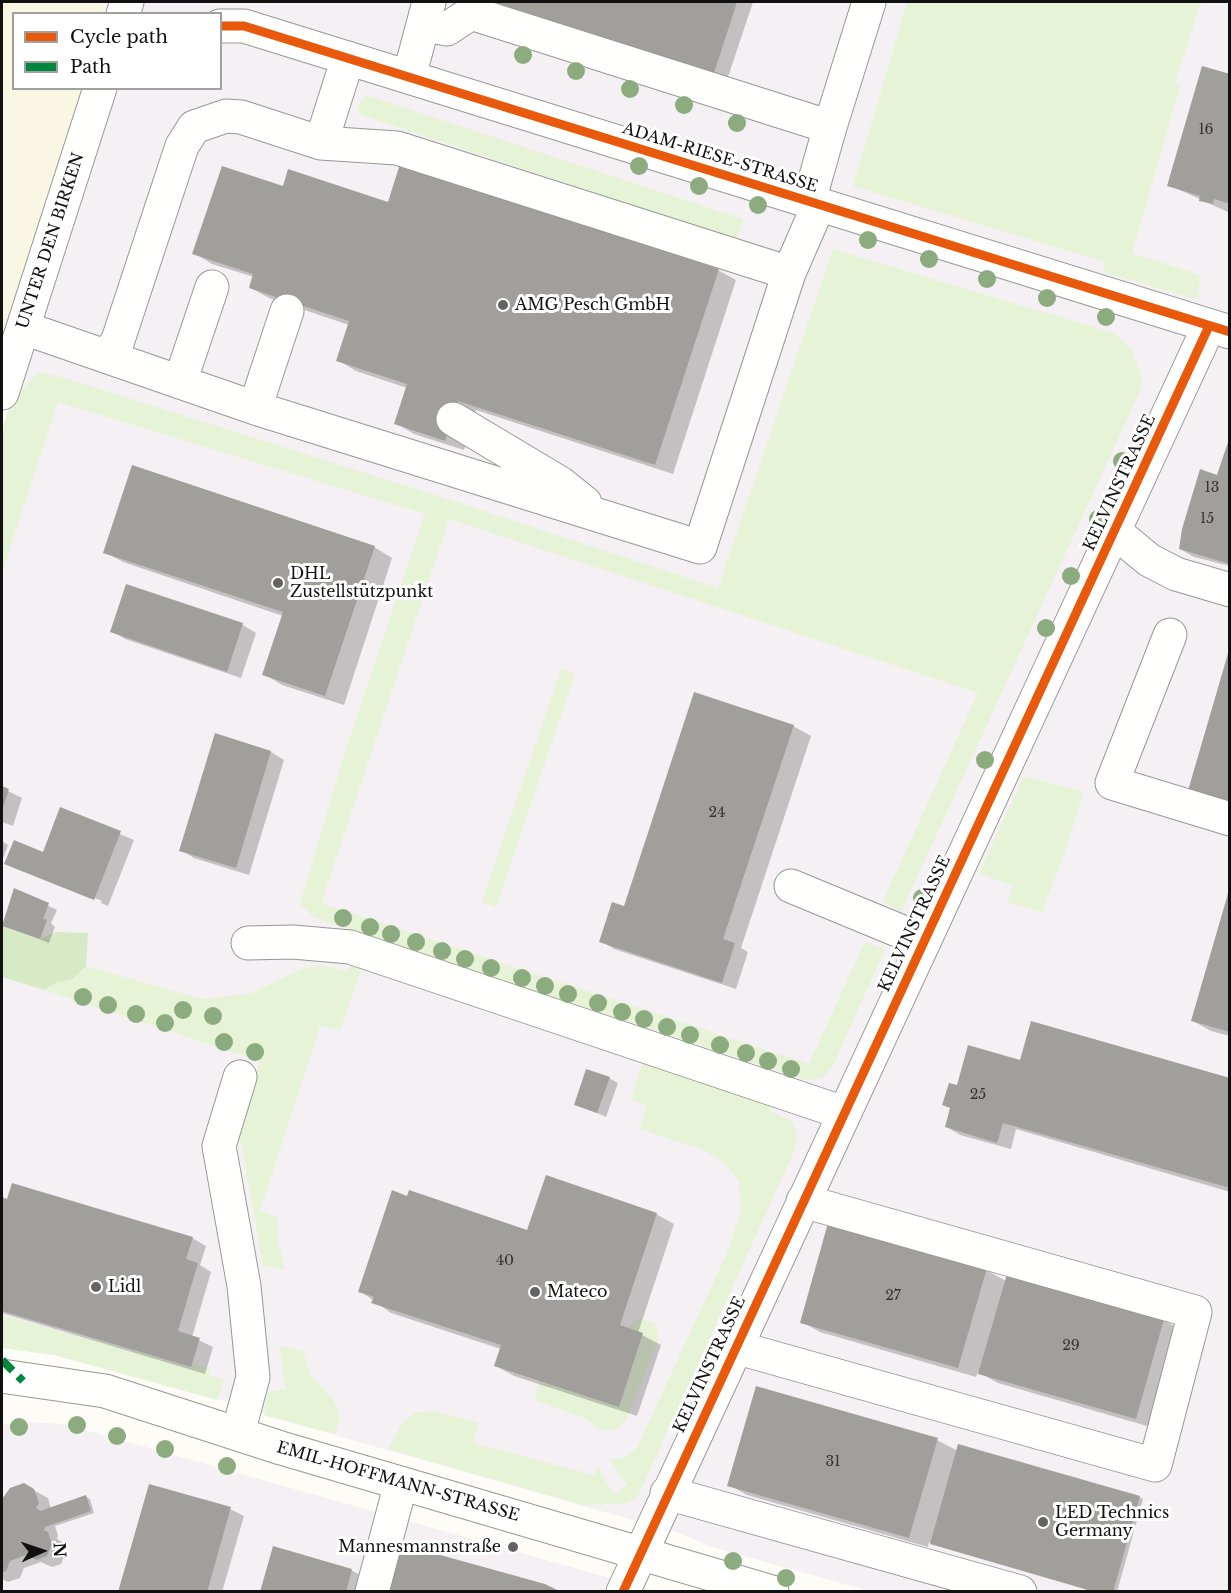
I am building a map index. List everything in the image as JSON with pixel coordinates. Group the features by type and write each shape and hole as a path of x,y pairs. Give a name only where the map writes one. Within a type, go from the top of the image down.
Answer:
{"street":[{"path":"24,328 255,408 700,547 814,202 830,127 869,2"},
{"path":"409,77 426,13 447,29 471,14 830,127"},
{"name":"ADAM-RIESE-STRASSE","path":"222,26 244,26 1219,329"},
{"path":"321,143 348,58"},
{"name":"UNTER DEN BIRKEN","path":"2,393 99,90"},
{"path":"105,356 117,343 182,147 194,127 226,116 241,117 321,143 397,148 789,273"},
{"path":"180,382 212,287"},
{"path":"255,408 287,311"},
{"name":"KELVINSTRASSE","path":"639,1554 1114,531 1219,329"},
{"path":"453,418 560,483 604,518"},
{"path":"1114,531 1149,560 1176,574 1230,590"},
{"path":"1170,635 1112,783 1230,819"},
{"path":"791,886 924,941"},
{"path":"248,943 293,942 350,947 844,1113"},
{"path":"238,1433 253,1377 244,1286 219,1146 240,1077"},
{"path":"735,1347 1155,1465 1195,1312 803,1202"},
{"name":"EMIL-HOFFMANN-STRASSE","path":"9,1382 105,1391 401,1483 772,1592"},
{"path":"372,1592 401,1483"},
{"path":"668,1493 1020,1592"},
{"path":"623,1592 639,1554"}],"shaded area":[{"path":"2,2 111,2 107,12 12,12 12,90 84,90 2,346"},
{"path":"141,2 907,2 853,186 1189,2 1229,2 1229,1591 869,1591 709,1546 682,1534 264,1415 218,1399 54,1355 2,1348 2,430 113,90 222,90 222,12 137,12"},
{"path":"30,1422 64,1424 656,1591 2,1591 2,1424"}],"green space":[{"path":"907,2 1201,2 1175,83 1180,85 1132,253 1200,275 1198,300 1103,272 1105,262 853,186"},
{"path":"366,95 743,219 737,240 358,114 359,103"},
{"path":"833,249 1114,333 1132,350 1141,377 1140,391 901,912 883,901 978,693 449,519 321,903 809,1064 865,942 885,949 832,1068 821,1079 805,1080 315,918 300,904 345,752 425,514 58,402 2,572 2,430 11,401 39,372 65,378 454,501 718,588"},
{"path":"561,669 575,674 496,907 482,902"},
{"path":"1024,776 1083,792 1068,843 1042,912 1007,902 1013,886 979,873"},
{"path":"2,926 40,939 56,932 88,933 86,966 71,980 57,982 44,990 2,977"},
{"path":"321,965 346,971 351,965 362,968 340,1030 320,1026 260,1211 277,1217 279,1245 285,1270 263,1265 239,1131 260,1061 44,990 57,982 71,980 86,966 202,999 252,993 301,969"},
{"path":"643,1061 772,1104 770,1111 793,1122 797,1134 795,1149 638,1496 628,1503 582,1505 388,1449 404,1420 418,1412 435,1411 479,1423 473,1443 594,1475 597,1467 614,1494 627,1485 610,1459 623,1459 637,1448 728,1251 741,1211 739,1182 724,1162 701,1149 639,1129 647,1106 631,1099"},
{"path":"2,1315 191,1367 193,1363 210,1369 209,1375 224,1380 217,1400 54,1355 2,1348"},
{"path":"640,1318 655,1323 659,1338 626,1420 619,1427 613,1430 603,1430 594,1426 587,1419 537,1401 536,1392 540,1381 619,1407 643,1334 627,1328"},
{"path":"279,1346 303,1351 310,1375 332,1398 337,1408 339,1421 335,1434 264,1415 268,1392 286,1389"}],"building":[{"path":"493,2 737,2 714,73"},
{"path":"1202,66 1230,74 1230,204 1214,199 1213,204 1199,201 1200,196 1167,186"},
{"name":"AMG Pesch GmbH","path":"400,164 719,269 655,465 458,401 445,441 394,424 407,384 336,361 349,321 249,288 253,274 192,254 222,166 283,186 288,169 388,202"},
{"path":"1230,436 1230,564 1179,549 1182,529 1200,469 1217,475"},
{"name":"DHL Zustellstützpunkt","path":"132,465 375,546 325,696 262,675 283,612 103,553"},
{"path":"126,584 243,623 227,672 110,632"},
{"path":"1230,650 1230,806 1187,794"},
{"path":"694,692 794,725 723,939 735,943 722,983 599,942 612,902 624,906"},
{"path":"215,733 271,751 236,868 179,851"},
{"path":"2,786 9,789 2,811"},
{"path":"60,807 121,831 94,900 4,864 14,840 43,852"},
{"path":"14,888 49,903 43,919 47,920 40,939 2,926"},
{"path":"1230,890 1230,1032 1191,1021"},
{"path":"1031,1021 1230,1078 1230,1188 1003,1123 997,1143 945,1127 950,1108 942,1105 949,1083 957,1085 968,1045 1020,1060"},
{"path":"586,1069 610,1077 597,1113 574,1105"},
{"path":"546,1175 657,1213 620,1325 643,1333 619,1407 494,1366 501,1345 371,1303 374,1297 358,1292 392,1190 407,1196 409,1190 527,1230"},
{"name":"Lidl","path":"12,1183 193,1237 186,1259 198,1263 178,1331 200,1338 191,1367 2,1311 2,1197 7,1199"},
{"path":"828,1223 987,1268 958,1368 800,1323"},
{"path":"1007,1274 1164,1319 1136,1419 978,1374"},
{"path":"756,1386 938,1438 909,1538 727,1486"},
{"path":"958,1444 1140,1496 1113,1592 1095,1592 930,1544"},
{"path":"24,1483 34,1489 39,1503 36,1508 40,1511 86,1495 91,1511 45,1527 44,1530 48,1532 52,1544 47,1556 37,1560 26,1555 10,1561 6,1571 2,1572 2,1499 10,1488"},
{"path":"149,1484 231,1507 207,1592 118,1592"},
{"path":"397,1543 545,1584 561,1592 383,1592"},
{"path":"273,1546 352,1569 346,1592 260,1592"}],"marked path":[{"path":"2,1360 23,1381"}],"cycle path":[{"path":"222,26 244,26 1230,332"},
{"path":"623,1592 1209,326"}],"place":[{"name":"AMG Pesch GmbH","path":"503,305"},
{"name":"DHL Zustellstützpunkt","path":"278,583"},
{"name":"Lidl","path":"96,1287"},
{"name":"Mateco","path":"535,1292"},
{"name":"LED Technics Germany","path":"1043,1522"},
{"name":"Mannesmannstraße","path":"513,1547"}]}
